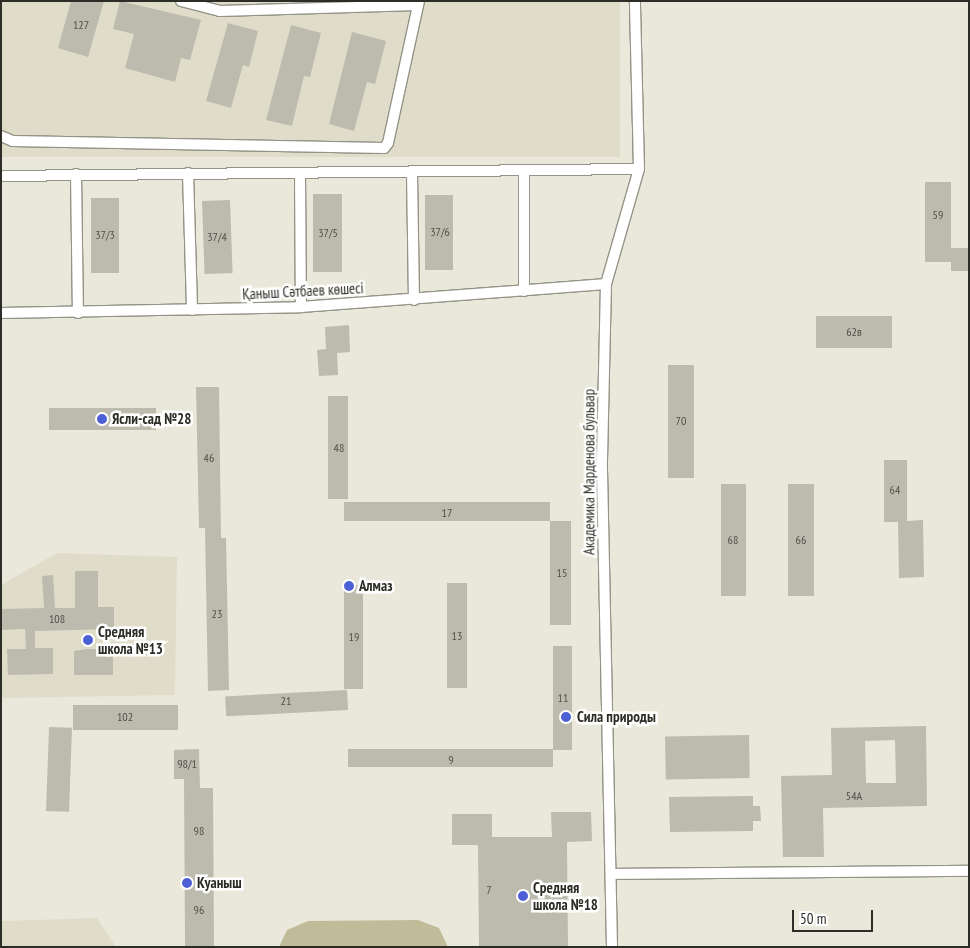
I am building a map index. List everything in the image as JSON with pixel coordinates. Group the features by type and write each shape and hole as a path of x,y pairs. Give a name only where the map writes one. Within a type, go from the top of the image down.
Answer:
{"street":[{"path":"1,136 13,141 384,148 388,143 418,3 220,11 181,1"},
{"name":"Академика Марденова бульвар","path":"612,947 602,460 606,284 639,168 635,1"},
{"path":"1,176 188,173 412,173 639,168"},
{"path":"524,171 524,291"},
{"path":"188,173 192,310"},
{"path":"412,173 414,300"},
{"path":"76,174 78,313"},
{"path":"300,174 301,307"},
{"name":"Қаныш Сәтбаев көшесі","path":"1,313 78,313 301,307 414,300 606,284"},
{"path":"611,874 969,871"}],"shaded area":[{"path":"1,1 620,1 620,157 1,157"},
{"name":"Средняя школа №13","path":"57,553 177,557 175,695 1,698 1,585"},
{"path":"97,918 116,947 1,947 1,921"},
{"path":"418,920 439,928 448,947 279,947 287,930 308,921"}],"building":[{"path":"71,1 104,1 88,57 58,48"},
{"path":"120,1 201,20 190,60 181,58 175,82 125,68 134,34 113,29"},
{"path":"228,23 258,31 249,67 243,65 231,108 206,101"},
{"path":"291,25 321,33 310,77 304,76 292,126 266,120"},
{"path":"352,32 386,41 375,84 367,82 354,131 329,124"},
{"path":"925,182 951,182 951,248 969,248 969,271 951,271 951,262 925,262"},
{"path":"313,194 342,194 342,272 313,272"},
{"path":"425,195 453,195 453,270 425,270"},
{"path":"91,198 119,198 119,273 91,273"},
{"path":"230,200 233,273 205,274 202,201"},
{"path":"816,316 892,316 892,348 816,348"},
{"path":"349,325 350,352 337,353 338,375 319,376 317,350 326,349 325,327"},
{"path":"668,365 694,365 694,478 668,478"},
{"path":"196,387 219,387 221,538 226,538 229,690 208,691 205,528 199,528"},
{"path":"328,396 348,396 348,499 328,499"},
{"name":"Ясли-сад №28","path":"49,408 156,408 156,430 49,430"},
{"path":"884,460 907,460 907,521 923,520 924,577 899,578 898,522 884,522"},
{"path":"721,484 746,484 746,596 721,596"},
{"path":"788,484 814,484 814,596 788,596"},
{"path":"344,502 550,502 550,521 344,521"},
{"path":"550,521 571,521 571,625 550,625"},
{"path":"75,571 98,571 98,607 114,607 114,629 35,631 35,648 53,648 53,674 8,675 7,649 26,649 25,629 1,630 1,609 44,608 42,576 53,575 55,608 75,608"},
{"path":"447,583 467,583 467,688 447,688"},
{"path":"344,585 363,585 363,689 344,689"},
{"path":"553,646 572,646 572,750 553,750"},
{"path":"113,649 113,675 74,675 74,651"},
{"path":"347,690 348,710 226,716 225,696"},
{"path":"73,705 178,705 178,730 73,730"},
{"path":"926,726 927,806 823,808 824,857 783,857 781,776 832,775 831,728","holes":["895,740 896,783 866,783 865,741"]},
{"path":"49,727 72,728 69,812 46,811"},
{"path":"749,735 750,778 666,779 665,736"},
{"path":"199,749 200,788 213,788 214,947 185,947 184,779 174,779 174,750"},
{"path":"348,749 553,749 553,767 348,767"},
{"path":"753,796 753,806 760,806 761,821 753,821 753,831 670,832 669,797"},
{"name":"Средняя школа №18","path":"551,812 591,812 592,841 567,842 568,946 479,946 478,845 452,845 452,814 492,814 492,837 552,837"}],"place":[{"name":"Ясли-сад №28","path":"102,419"},
{"name":"Алмаз","path":"349,586"},
{"name":"Средняя школа №13","path":"88,640"},
{"name":"Сила природы","path":"566,717"},
{"name":"Куаныш","path":"187,883"},
{"name":"Средняя школа №18","path":"523,896"}]}
